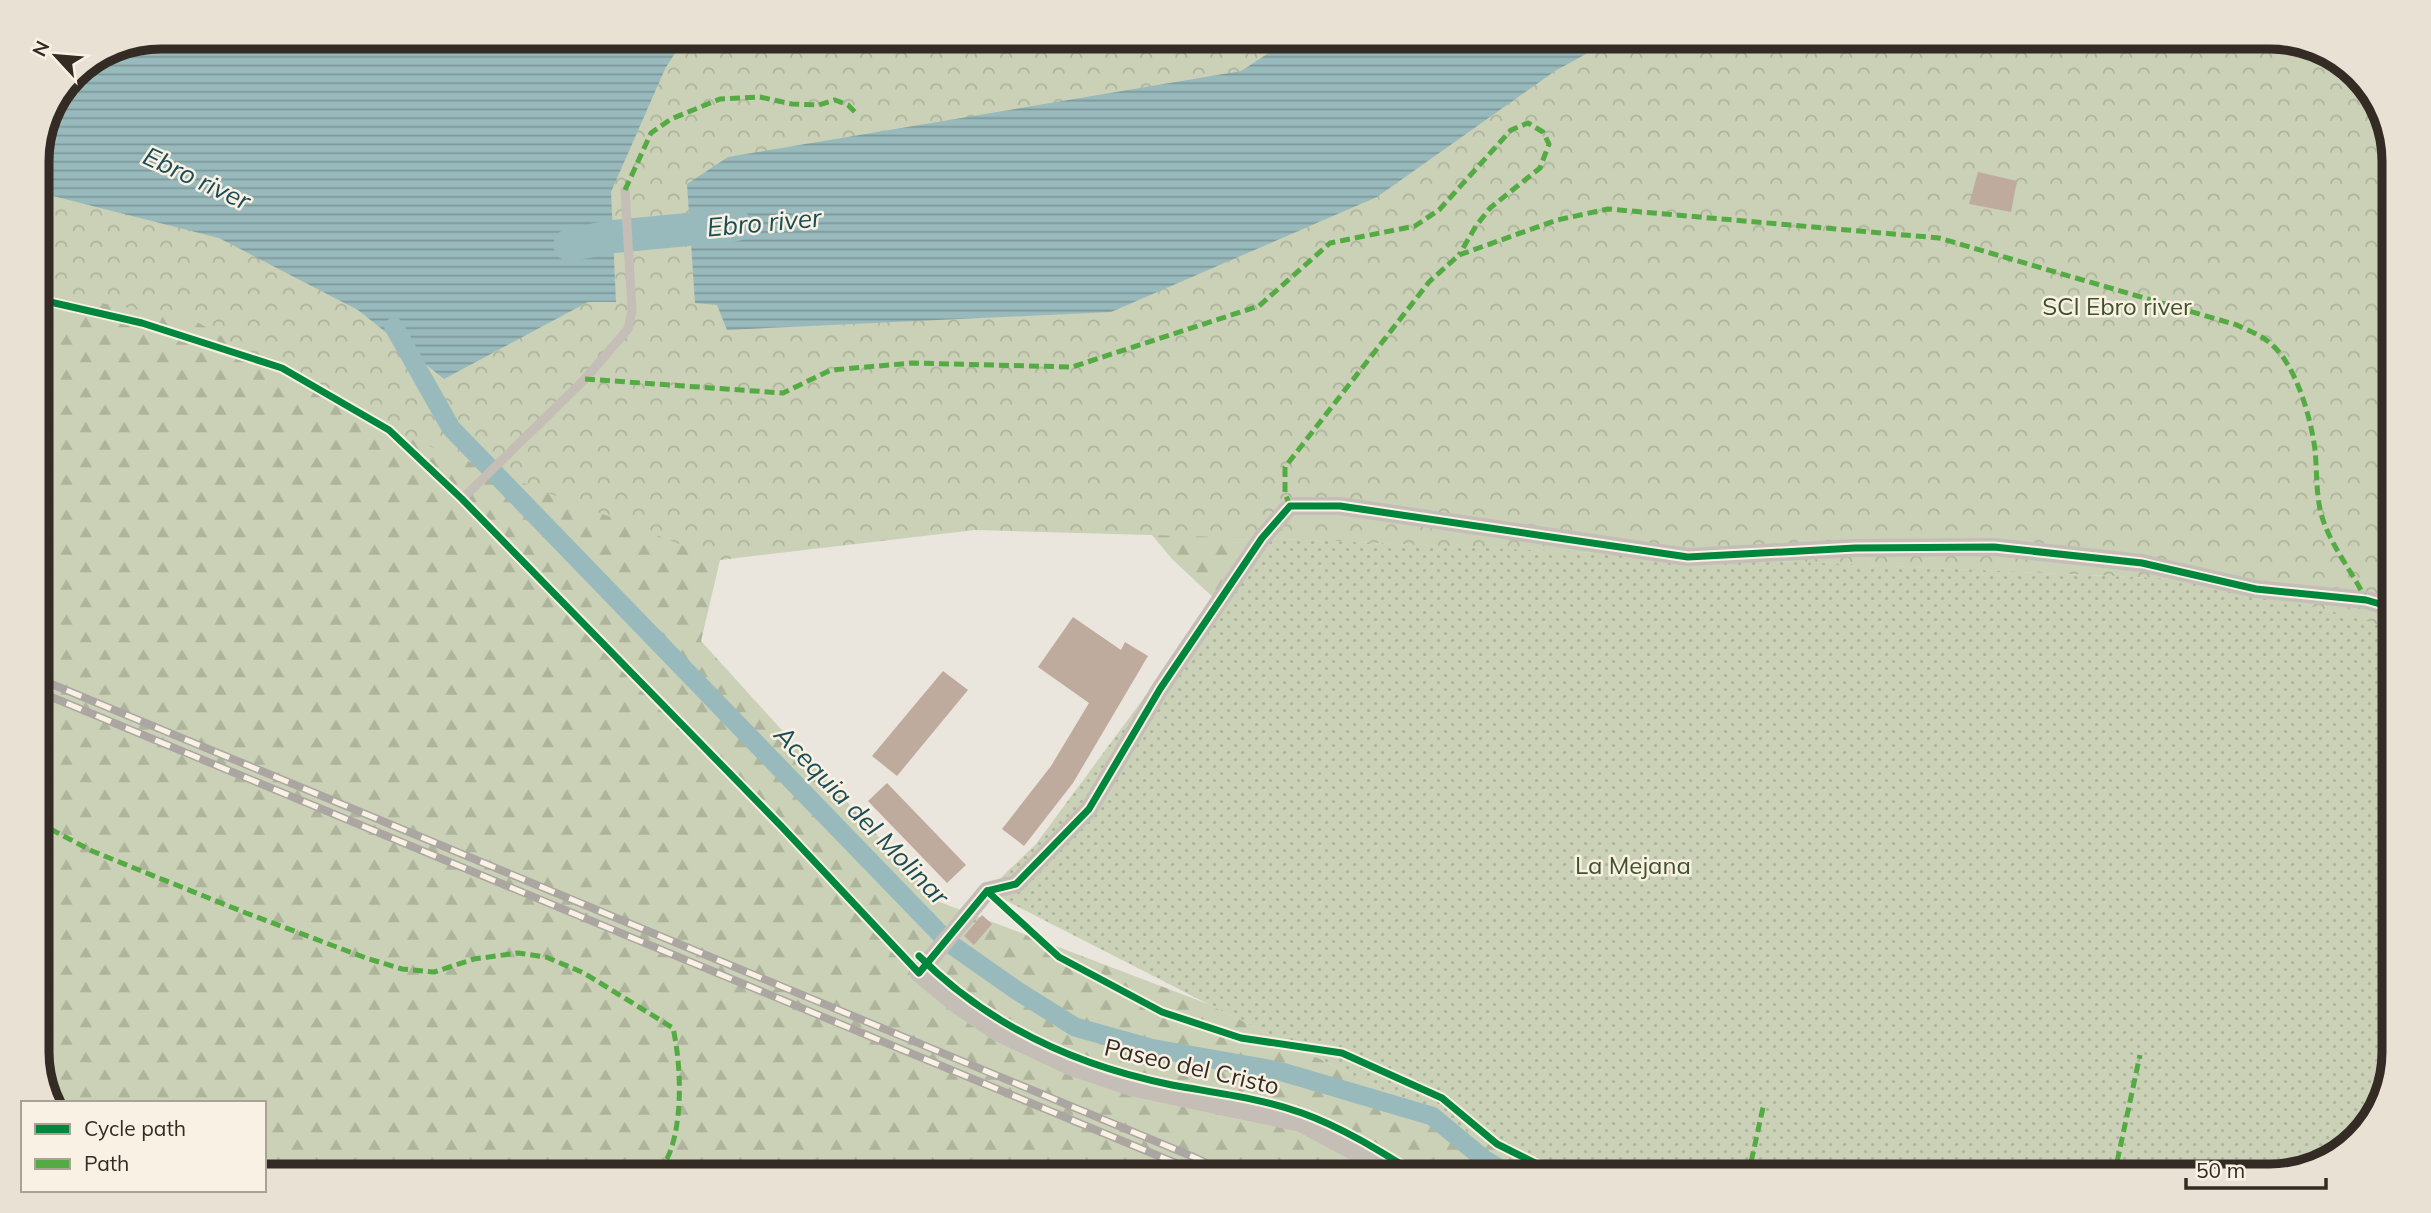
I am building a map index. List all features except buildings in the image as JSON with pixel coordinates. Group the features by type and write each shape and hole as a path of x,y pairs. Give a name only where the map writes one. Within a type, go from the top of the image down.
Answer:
{"street":[{"path":"919,973 986,891 1016,884 1089,809 1160,688 1262,538 1290,506 1340,506 1688,557 1856,548 1994,547 2142,563 2256,589 2366,600 2382,605"},
{"name":"Paseo del Cristo","path":"919,973 956,1004 997,1032 1072,1067 1131,1087 1301,1123 1378,1164"}],"lane":[{"path":"462,499 585,379 628,329 632,305 625,190"},
{"path":"49,302 142,323 282,368 389,430 462,499 782,827 919,973"}],"green space":[{"name":"SCI Ebro river","path":"160,49 2270,49 2292,51 2320,60 2344,77 2371,111 2382,153 2382,626 2225,581 1286,539 975,530 720,560 373,424 192,319 49,294 49,153 53,132 60,111 72,93 91,91 91,74 125,55"},
{"path":"1595,49 2062,49 2085,75 2086,124 2054,149 1974,146 1806,158 1679,150 1621,130 1556,162 1496,210 1487,235 1523,253 1690,281 1772,301 1798,265 1839,276 1818,323 1933,371 2016,398 2018,370 1909,317 1888,257 1919,242 2066,302 2080,339 2128,370 2192,348 2208,316 2224,260 2272,226 2340,278 2382,319 2382,626 2225,581 1262,538 1218,602 1172,559 1137,517 1066,475 954,451 805,516 720,560 701,641 937,901 1208,1004 1535,1164 266,1164 266,1101 60,1101 49,1060 49,195 219,238 358,310 444,379 589,302 616,302 617,313 695,303 717,305 727,330 1111,312 1377,197 1555,71"},
{"name":"La Mejana","path":"1262,538 2225,581 2382,626 2381,1067 2371,1102 2349,1131 2313,1156 2285,1163 1535,1164 1208,1004 987,891 1036,844"}],"water":[{"path":"160,49 678,49 665,69 611,192 616,302 588,302 444,379 358,310 219,238 49,195 49,153 53,132 60,111 72,93 91,91 91,74 105,64 139,51"},
{"path":"1275,49 1595,49 1555,71 1377,197 1111,312 727,330 717,305 695,303 687,184 728,157 1241,71"}],"waterway":[{"name":"Ebro river","path":"570,245 609,237 735,225"},
{"name":"Acequia del Molinar","path":"394,327 451,428 949,943 1075,1027 1150,1048 1279,1071 1432,1116 1492,1164"}],"railway":[{"path":"49,683 1208,1164"},
{"path":"49,696 1178,1164"}],"marked path":[{"path":"625,190 651,133 671,119 720,99 760,97 792,104 819,105 835,100 848,105 855,112"},
{"path":"585,379 783,393 831,370 913,363 1072,367 1259,306 1330,243 1415,226 1439,210 1511,130 1528,123 1543,132 1549,144 1540,168 1490,208 1459,255"},
{"path":"1290,506 1285,493 1285,467 1429,282 1459,255 1557,220 1608,209 1939,238 2237,325 2258,335 2279,352 2301,392 2313,437 2323,521 2366,600"},
{"path":"49,828 92,851 246,913 402,969 434,972 474,959 518,953 546,957 584,973 673,1028 678,1058 679,1107 674,1138 664,1164"},
{"path":"2117,1164 2140,1055"},
{"path":"1751,1164 1764,1103"}],"cycle path":[{"path":"49,302 142,323 282,368 389,430 462,499 782,827 919,973 987,891 1016,884 1089,809 1160,689 1262,538 1290,506 1340,506 1688,557 1855,548 1994,547 2142,563 2256,589 2366,600 2382,605"},
{"path":"987,891 1059,957 1162,1012 1241,1038 1342,1053 1442,1098 1497,1144 1537,1164"},
{"path":"919,956 974,1003 1004,1022 1068,1054 1137,1077 1254,1100 1302,1113 1348,1133 1400,1164"}]}
